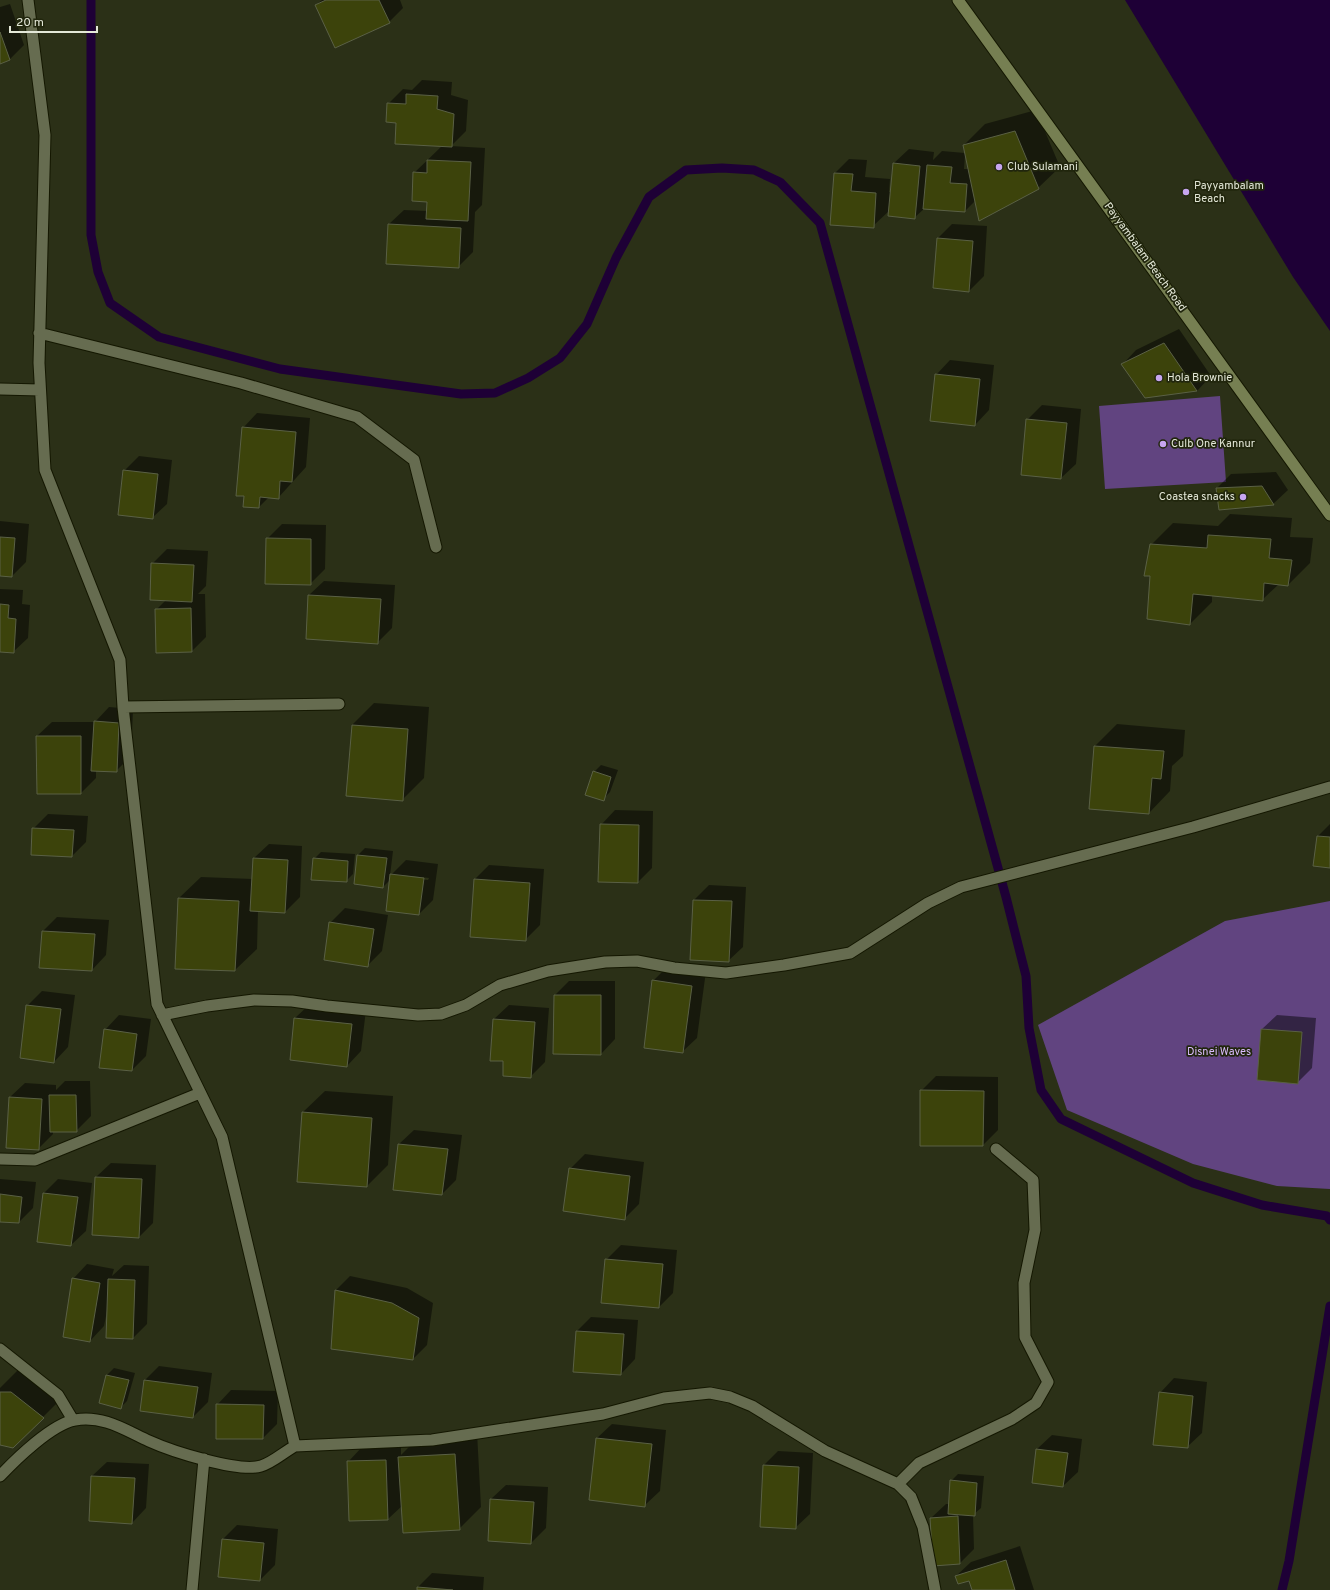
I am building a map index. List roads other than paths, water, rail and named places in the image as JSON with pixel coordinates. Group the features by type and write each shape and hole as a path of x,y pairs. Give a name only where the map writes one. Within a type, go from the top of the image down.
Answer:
{"main road":[{"name":"Payyambalam Beach Road","path":"958,0 1330,516"}],"street":[{"path":"28,0 45,135 39,333 40,390 45,470 120,660 123,707 157,1004 222,1137 295,1446"},
{"path":"39,333 241,383 357,417 414,460 436,547"},
{"path":"0,389 40,390"},
{"path":"123,707 339,704"},
{"path":"162,1015 207,1006 254,1000 292,1001 418,1015 441,1014 466,1005 500,985 548,971 605,962 637,961 674,968 726,973 784,965 850,953 928,903 961,887 1193,827 1330,787"},
{"path":"0,1158 35,1160 200,1093"},
{"path":"898,1484 919,1463 1012,1419 1036,1402 1048,1382 1026,1337 1024,1283 1035,1230 1033,1180 996,1149"},
{"path":"0,1349 58,1395 74,1420"},
{"path":"0,1476 14,1462 55,1429 74,1420 92,1418 121,1426 149,1441 223,1466 260,1466 295,1446 432,1440 603,1414 664,1398 710,1393 730,1397 752,1406 824,1451 898,1484 911,1497 923,1527 935,1590"},
{"path":"192,1590 204,1459"}],"waterway":[{"path":"91,0 91,235 98,272 110,303 159,337 280,369 461,394 495,393 528,378 560,358 587,324 616,258 649,197 686,170 722,168 754,170 780,182 820,223 1006,897 1026,976 1029,1028 1041,1090 1061,1119 1193,1183 1262,1205 1327,1216 1330,1220"},
{"path":"1282,1590 1289,1561 1330,1306"}],"place":[{"name":"Club Sulamani","path":"999,167"},
{"name":"Payyambalam Beach","path":"1186,192"},
{"name":"Hola Brownie","path":"1159,378"},
{"name":"Culb One Kannur","path":"1163,444"},
{"name":"Coastea snacks","path":"1243,497"}],"park label":[{"name":"Disnei Waves","path":"1219,1052"}]}
